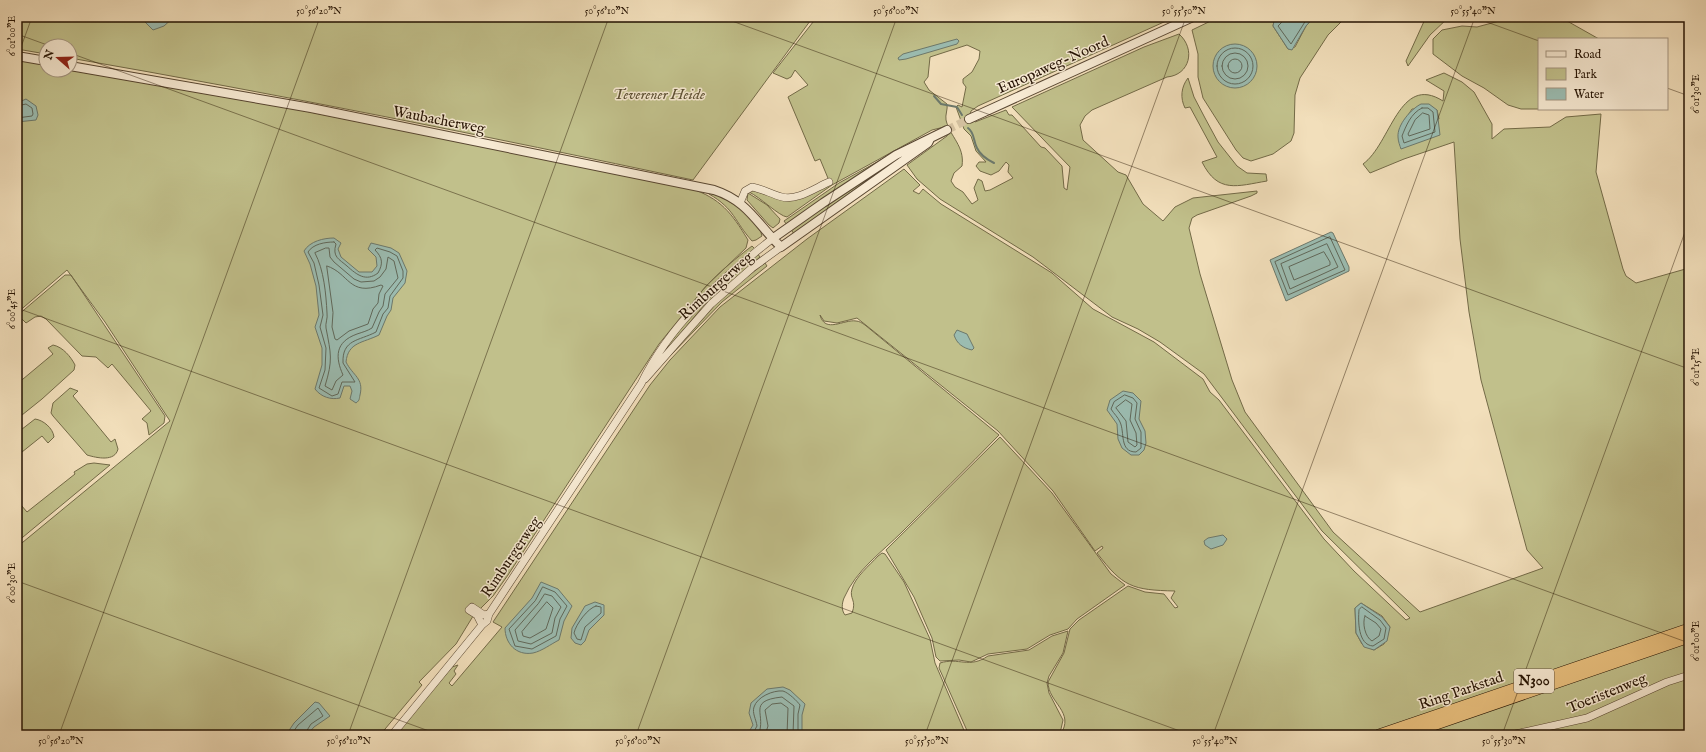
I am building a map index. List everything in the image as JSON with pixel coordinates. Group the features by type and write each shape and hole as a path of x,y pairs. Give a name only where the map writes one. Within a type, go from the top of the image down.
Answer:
{"highway":[{"name":"Ring Parkstad","path":"1379,735 1689,629"},
{"name":"Ring Parkstad","path":"1404,735 1689,637"}],"street":[{"name":"Europaweg-Noord","path":"969,119 1193,17"},
{"path":"17,56 38,60"},
{"name":"Waubacherweg","path":"78,67 311,108 714,190 740,202 752,213 772,239 781,247"},
{"path":"772,239 823,203 896,155 947,130"},
{"path":"781,247 928,143 930,139"},
{"path":"740,202 745,191 752,187 790,198 829,182"},
{"name":"Rimburgerweg","path":"392,735 482,625 487,621 489,614 641,384 649,368 666,343 714,287 744,260 772,239"},
{"name":"Rimburgerweg","path":"641,384 712,304 752,268 781,247"},
{"path":"482,625 477,615 470,608 484,615 489,614"},
{"name":"Toeristenweg","path":"1511,735 1587,718 1661,685 1689,675"}],"green space":[{"name":"Teverener Heide","path":"17,17 813,17 693,180 382,116 78,59 78,38 38,38 38,53 17,49"},
{"path":"817,17 1175,17 978,106 971,111 970,115 975,122 1006,110 1009,115 1012,115 1041,147 1045,148 1062,166 1064,188 1067,190 1070,167 1012,107 1144,47 1179,34 1188,47 1189,54 1188,60 1181,72 1092,110 1085,116 1080,125 1083,140 1118,172 1126,175 1143,204 1163,221 1175,207 1193,198 1257,191 1257,193 1251,196 1197,215 1192,218 1189,228 1200,274 1232,380 1245,412 1333,532 1420,612 1543,568 1527,550 1481,380 1469,312 1460,239 1454,142 1404,159 1370,173 1363,164 1373,154 1397,114 1406,103 1416,96 1428,95 1443,101 1444,91 1426,80 1444,73 1462,82 1474,92 1492,124 1492,139 1504,129 1550,127 1566,117 1601,114 1596,172 1626,276 1636,283 1689,268 1689,625 1371,735 1207,735 1209,732 1205,735 1060,735 1064,727 1065,720 1060,708 1052,696 1048,682 1064,653 1070,629 1079,620 1128,586 1145,592 1164,594 1175,608 1178,607 1171,598 1175,591 1138,588 1122,580 1097,553 1103,548 1102,546 1095,551 1053,491 998,431 857,318 837,323 824,321 820,315 822,321 830,325 858,321 865,325 999,435 862,570 849,588 842,604 842,609 845,615 852,613 854,605 851,592 856,580 878,556 882,553 885,554 904,582 930,639 935,663 966,735 395,735 452,667 458,665 454,671 456,674 449,683 452,686 502,627 493,622 650,385 670,360 720,307 807,239 904,169 920,185 913,191 919,194 923,189 941,204 1052,273 1093,309 1154,342 1203,379 1210,392 1219,400 1324,539 1354,571 1406,620 1410,618 1322,531 1204,374 1160,342 1138,329 1112,317 1033,257 940,199 917,179 907,165 947,136 948,133 944,127 932,130 832,185 787,217 749,192 752,190 780,199 830,183 820,159 815,161 788,97 808,85 795,70 791,77 787,79 773,73","holes":["967,45 980,51 979,59 972,72 963,79 963,83 966,87 962,107 958,105 956,107 964,129 971,136 976,151 986,162 979,162 976,166 980,171 991,175 999,171 1006,162 1009,165 1008,172 1013,178 985,191 982,181 978,179 974,188 978,200 972,204 963,192 955,187 951,181 954,173 962,166 961,153 946,120 947,104 929,90 924,82 928,77 930,57","1412,109 1437,110 1439,119 1401,126","1361,603 1382,616 1390,627 1384,644 1374,650 1362,644 1356,633 1355,608"]},
{"path":"1219,17 1284,17 1274,21 1273,26 1288,49 1295,47 1306,26 1314,17 1346,17 1328,35 1300,78 1295,95 1294,133 1291,141 1273,154 1251,161 1243,158 1236,150 1203,98 1198,77 1198,54 1192,30"},
{"path":"1426,17 1449,17 1430,35 1408,66 1406,61"},
{"path":"1514,17 1560,17 1597,38 1538,38 1538,109 1521,109 1508,105 1484,88 1462,76 1433,54 1433,39 1442,30 1462,26 1477,27"},
{"path":"17,59 38,63 38,78 78,78 78,71 300,110 690,188 710,197 724,208 748,240 746,248 706,286 659,344 508,575 493,596 480,609 478,608 456,644 419,682 422,685 380,735 17,735 17,547 170,421 105,322 67,270 17,313"},
{"path":"1188,78 1194,97 1218,142 1237,166 1247,173 1266,174 1267,181 1237,186 1229,185 1215,179 1208,172 1202,162 1217,157 1190,107 1185,108 1183,104 1183,89"},
{"path":"888,156 787,225 784,221 839,183"},
{"path":"896,159 794,234 790,228"},
{"path":"711,193 734,204 749,216 755,222 762,236 752,241 729,210 709,194"},
{"path":"748,193 767,205 780,219 779,223 773,228 769,225 747,200"},
{"path":"752,246 755,249 688,312 693,303 708,285 725,268"},
{"path":"757,253 760,257 704,305 661,358 662,353 696,309"},
{"path":"765,263 767,266 722,302 669,357 689,330 713,306"},
{"path":"65,275 71,275 165,416 164,423 149,435 147,423 142,419 151,411 112,364 108,368 96,357 82,356 46,319 41,316 35,317 26,323 18,315"},
{"path":"53,345 63,350 69,356 75,365 74,370 17,419 17,384 53,354 48,348"},
{"path":"70,388 78,391 73,396 111,442 115,439 118,449 113,456 105,458 87,455 51,413 53,403"},
{"path":"35,419 47,425 52,431 54,437 48,443 42,436 17,456 17,433"},
{"path":"1000,437 1052,493 1111,574 1125,585 1077,619 1068,629 1050,635 1027,649 988,654 971,662 959,660 940,661 936,657 932,638 914,597 886,550"},
{"path":"94,463 110,465 17,542 17,508 21,505 27,512 75,474 74,472 87,464"},
{"path":"1068,631 1063,653 1049,676 1047,683 1049,693 1063,720 1061,729 1057,735 969,735 939,668 940,663 953,661 975,662 988,656 1029,650 1052,636"},
{"path":"1689,640 1689,735 1414,735"}],"water":[{"path":"147,17 174,17 164,26 153,30 145,22"},
{"path":"1284,17 1314,17 1306,26 1292,50 1288,49 1273,26 1274,21"},
{"path":"957,39 959,41 957,44 906,59 899,60 898,58 903,54"},
{"path":"1231,44 1239,44 1251,50 1257,62 1257,70 1251,82 1239,88 1231,88 1219,82 1213,70 1213,62 1219,50"},
{"path":"26,99 36,106 38,115 36,120 17,122 17,103"},
{"path":"1421,104 1429,104 1437,110 1440,135 1401,149 1398,139 1400,127 1409,113"},
{"path":"1331,232 1333,233 1349,267 1349,271 1286,301 1270,260"},
{"path":"334,238 341,243 338,249 341,257 359,272 372,272 377,266 376,257 368,249 371,243 391,248 399,253 407,271 405,283 393,298 391,310 379,335 357,344 347,355 346,362 357,377 361,389 358,401 356,403 350,399 352,391 350,386 344,386 340,398 337,399 323,396 315,389 322,365 322,348 315,327 319,315 316,286 310,264 304,251 313,242"},
{"path":"957,330 967,334 974,348 972,350 963,347 957,341 954,335"},
{"path":"1123,391 1133,393 1141,401 1139,419 1145,431 1146,443 1144,450 1139,455 1131,455 1122,448 1118,439 1117,424 1107,410 1110,400"},
{"path":"1223,535 1227,539 1223,545 1211,549 1205,545 1204,541 1208,538"},
{"path":"541,582 558,589 572,606 564,621 559,640 533,653 521,652 509,643 505,628 532,598"},
{"path":"595,602 604,605 604,615 589,630 585,641 581,645 575,643 571,638 572,628 585,606"},
{"path":"1361,603 1382,617 1390,627 1387,641 1374,650 1364,647 1356,633 1355,608"},
{"path":"783,687 790,690 805,704 802,715 802,735 747,735 753,725 749,713 751,703 767,689"},
{"path":"315,702 319,703 330,716 314,727 307,735 286,735 294,723"}],"waterway":[{"path":"934,96 941,104 957,107 962,115"},
{"path":"968,128 972,132 978,151 994,163"}],"tunnel":[{"path":"947,130 969,119"}]}
